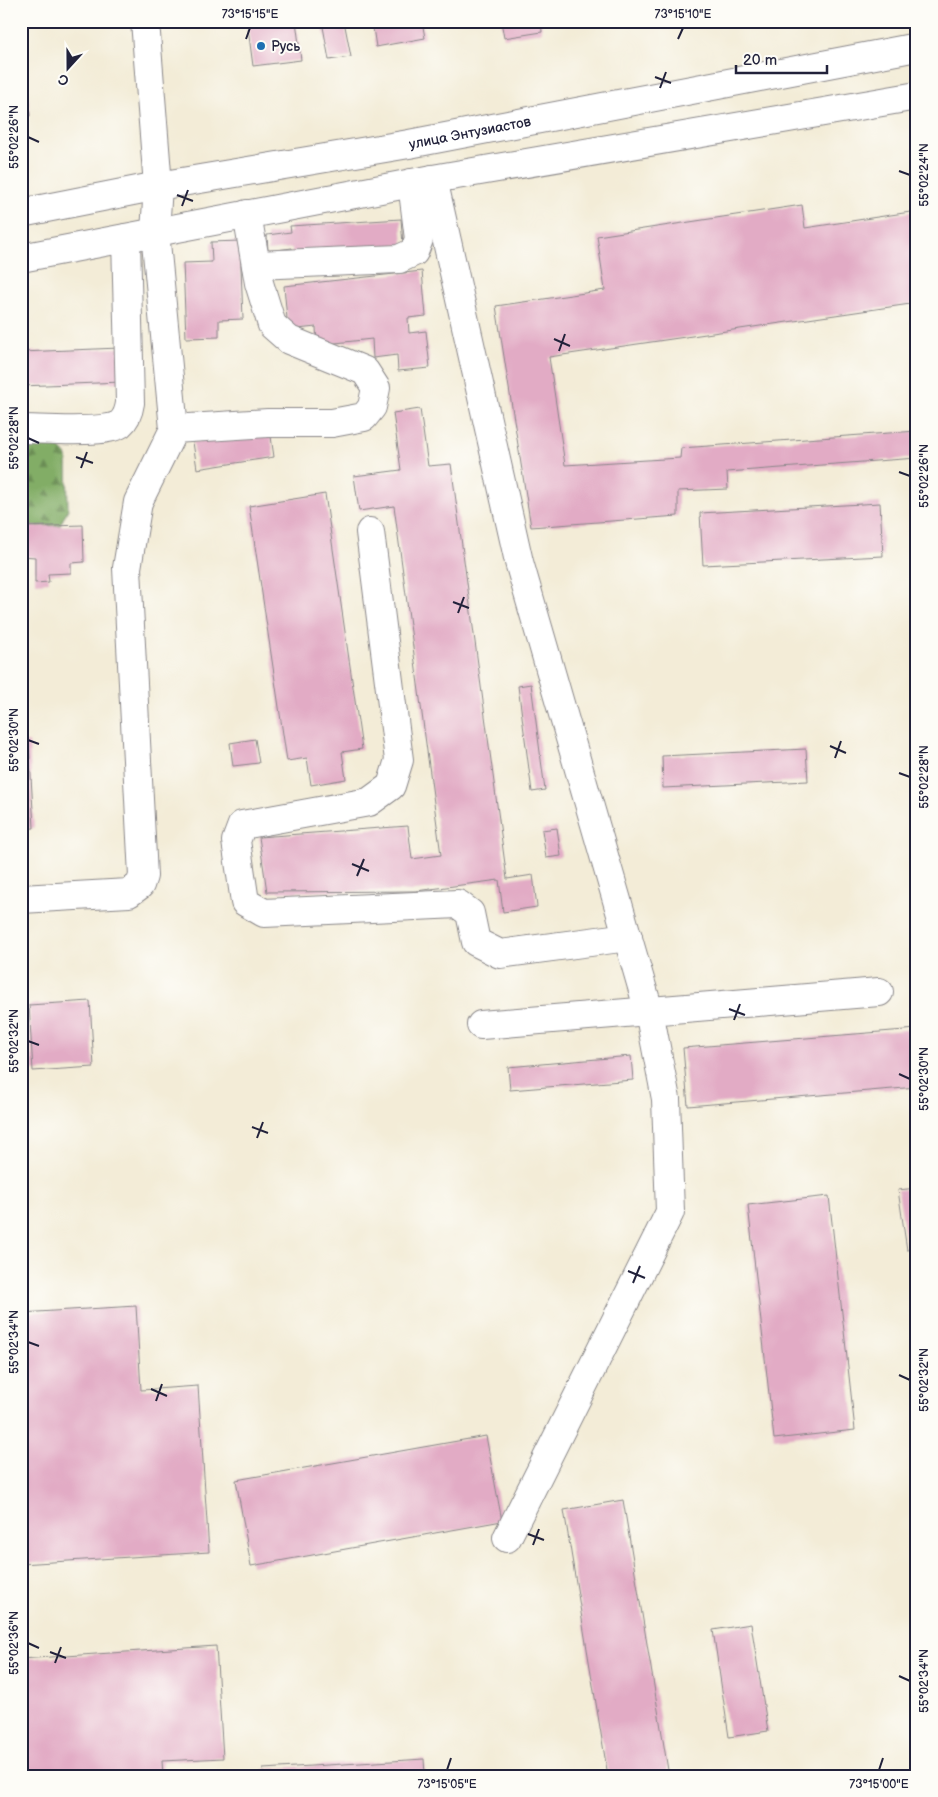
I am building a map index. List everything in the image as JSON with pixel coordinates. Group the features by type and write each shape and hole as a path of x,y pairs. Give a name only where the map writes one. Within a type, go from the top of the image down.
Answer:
{"main road":[{"path":"21,899 129,893 140,885 143,876 128,568 138,502 174,429 154,232 158,186 145,21"},
{"name":"улица Энтузиастов","path":"21,212 158,186 409,144 917,47"},
{"path":"21,258 422,181 917,96"},
{"path":"256,265 399,259 414,252 419,239 422,181"},
{"path":"422,181 520,562 649,1012 666,1099 670,1212 507,1538"},
{"path":"174,429 268,423 332,423 364,417 372,407 376,388 365,371 288,340 272,325 259,283 247,214"},
{"path":"21,429 105,429 120,424 129,412 126,238"},
{"path":"370,532 399,760 391,786 369,802 242,825 236,841 245,902 264,912 458,904 470,912 476,942 500,954 628,937"},
{"path":"481,1025 879,992"}],"green space":[{"path":"54,442 67,456 68,509 60,525 21,527 21,443"}],"building":[{"path":"247,21 296,21 301,60 253,66"},
{"path":"322,21 344,21 351,57 329,60"},
{"path":"372,21 422,21 425,38 376,47"},
{"path":"501,21 541,21 542,32 504,38"},
{"path":"21,55 25,55 30,116 21,117"},
{"path":"802,205 805,228 917,211 917,303 549,357 565,465 680,458 681,448 917,431 917,458 727,472 728,489 678,491 678,516 531,527 496,306 605,290 597,236"},
{"path":"401,219 403,245 292,253 292,248 268,251 267,235 291,232 290,226"},
{"path":"240,241 243,319 219,320 219,337 186,338 183,263 212,262 211,242"},
{"path":"422,271 426,316 408,318 409,333 426,331 430,368 398,371 397,355 373,358 372,339 317,345 316,327 288,330 284,286"},
{"path":"120,348 122,382 21,386 21,352"},
{"path":"420,409 428,466 451,464 507,879 533,875 537,907 503,912 499,880 416,891 267,892 259,837 408,826 412,859 441,855 394,506 359,511 354,476 401,470 393,413"},
{"path":"270,430 274,457 197,469 193,442"},
{"path":"325,494 362,749 342,752 346,779 311,785 307,758 287,761 249,506"},
{"path":"880,503 883,556 703,565 700,513"},
{"path":"83,525 84,562 71,563 71,573 48,574 49,582 35,583 35,557 21,556 21,527"},
{"path":"531,684 545,790 532,792 518,686"},
{"path":"255,739 259,763 233,766 230,743"},
{"path":"29,742 34,828 21,829 21,743"},
{"path":"806,749 808,781 663,788 662,756"},
{"path":"557,828 561,856 546,858 542,830"},
{"path":"90,1001 94,1067 33,1071 29,1005"},
{"path":"917,1029 917,1087 688,1106 683,1048"},
{"path":"631,1056 633,1080 510,1090 508,1067"},
{"path":"917,1188 917,1249 907,1250 898,1190"},
{"path":"829,1196 855,1430 774,1439 748,1205"},
{"path":"136,1306 141,1390 198,1386 209,1552 21,1564 21,1313"},
{"path":"486,1436 502,1521 251,1566 236,1480"},
{"path":"623,1500 669,1776 608,1776 564,1510"},
{"path":"751,1624 768,1731 729,1737 713,1630"},
{"path":"216,1646 223,1758 162,1761 163,1776 21,1776 21,1659"},
{"path":"424,1759 425,1776 264,1776 263,1769"}],"place":[{"name":"Русь","path":"261,46"}]}
